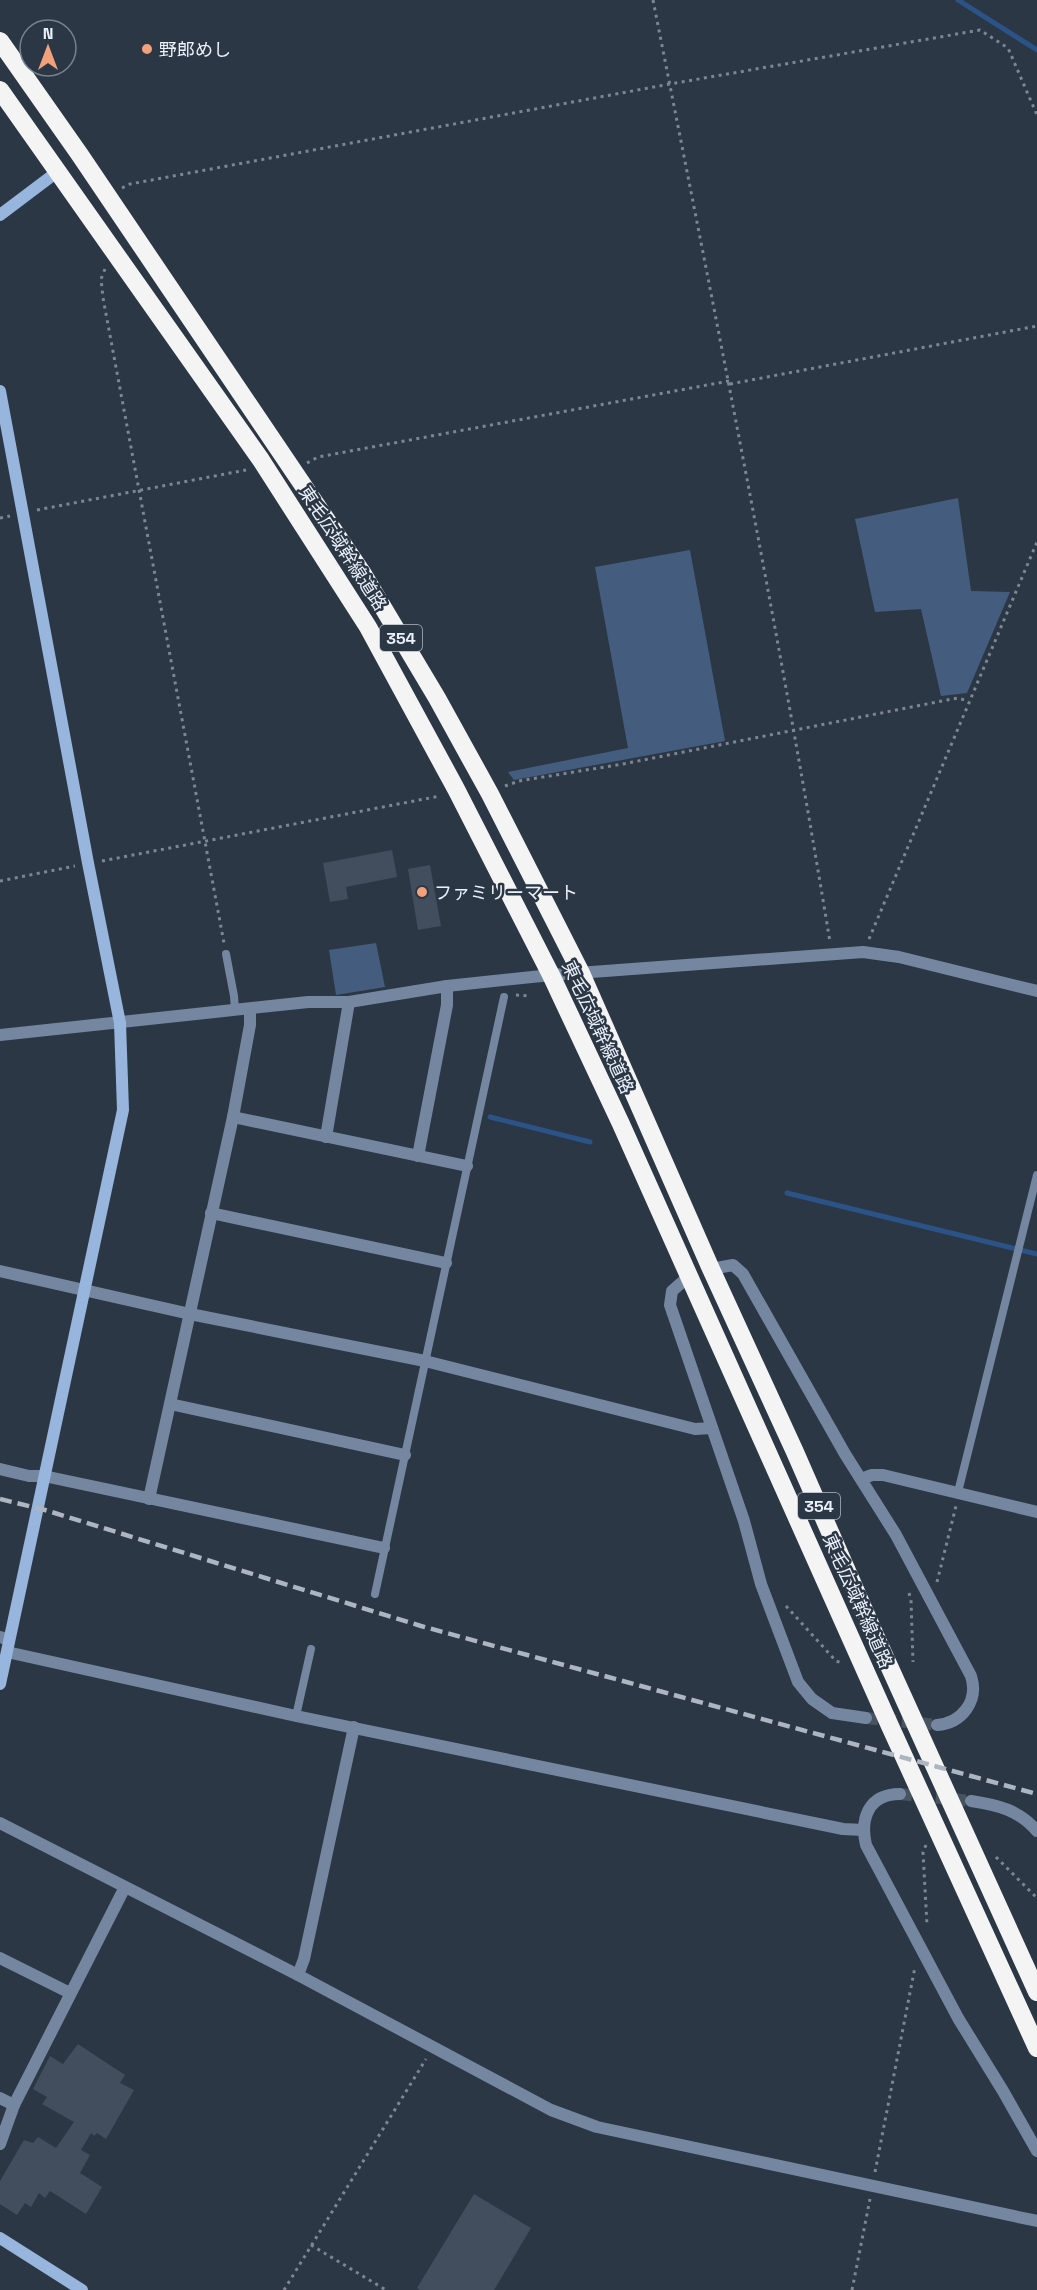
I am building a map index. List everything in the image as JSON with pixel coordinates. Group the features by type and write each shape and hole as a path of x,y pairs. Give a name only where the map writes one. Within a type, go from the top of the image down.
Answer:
{"highway":[{"name":"東毛広域幹線道路","path":"0,41 80,154 363,574 437,698 490,794 580,973 945,1792 1037,1992"},
{"name":"東毛広域幹線道路","path":"0,90 261,460 368,627 466,808 551,975 621,1124 890,1726 1037,2048"}],"street":[{"path":"0,215 57,172"},
{"path":"0,392 120,1023 123,1110 44,1476 5,1643 0,1684"},
{"path":"0,1035 308,1002 349,1002 447,986 551,975 863,952 899,957 1037,991"},
{"path":"418,1156 447,1005 447,986"},
{"path":"326,1137 349,1002"},
{"path":"149,1499 233,1117 250,1025 250,1009"},
{"path":"233,1117 467,1166"},
{"path":"211,1213 446,1263"},
{"path":"711,1269 733,1265 743,1274 861,1479 896,1535 970,1676 973,1689 970,1705 960,1718 948,1724 937,1725"},
{"path":"0,1271 190,1314 425,1361 695,1429 712,1428"},
{"path":"688,1277 672,1291 670,1305 744,1521 761,1584 798,1682 812,1699 832,1713 866,1718"},
{"path":"170,1404 405,1455"},
{"path":"0,1469 29,1476 44,1476 384,1548"},
{"path":"861,1479 872,1475 883,1475 1037,1512"},
{"path":"5,1643 296,1716 843,1829 863,1830"},
{"path":"298,1975 304,1959 354,1727"},
{"path":"900,1794 886,1797 870,1809 864,1818 863,1830 870,1854 958,2018 1037,2151"},
{"path":"971,1801 1005,1807 1024,1818 1037,1831"},
{"path":"0,1823 298,1975 551,2110 597,2127 1037,2221"},
{"path":"0,2144 14,2105 125,1887"},
{"path":"0,1958 70,1993"},
{"path":"0,2097 14,2105"},
{"path":"0,2238 82,2290"}],"lane":[{"path":"226,954 235,1010"},
{"path":"375,1594 504,997"},
{"path":"958,1492 1037,1174"},
{"path":"296,1716 311,1649"}],"path":[{"path":"653,0 729,383 794,730 832,954"},
{"path":"126,185 670,84 980,30 1008,48 1037,115"},
{"path":"120,260 106,268 100,279 226,954"},
{"path":"313,460 318,457 1037,326"},
{"path":"23,513 229,474"},
{"path":"863,952 1037,542"},
{"path":"509,784 946,700 958,698 968,701"},
{"path":"0,881 432,799"},
{"path":"930,1597 935,1588 958,1492"},
{"path":"907,1589 911,1600 913,1662"},
{"path":"782,1597 787,1608 836,1661 847,1664"},
{"path":"927,1843 923,1852 927,1927"},
{"path":"1003,1862 1037,1898"},
{"path":"852,2290 911,1980 916,1964 924,1957"},
{"path":"284,2290 433,2047"},
{"path":"311,2245 386,2290"}],"shaded area":[{"path":"958,498 971,591 1010,592 967,693 941,696 921,609 875,612 855,519"},
{"path":"690,550 725,741 514,780 508,772 628,748 595,567"},
{"path":"376,943 385,987 336,995 329,950"}],"building":[{"path":"392,850 397,877 346,887 348,899 330,902 323,863"},
{"path":"430,865 441,926 418,930 408,869"},
{"path":"78,2044 125,2075 120,2083 134,2090 106,2139 97,2133 94,2136 91,2133 81,2150 90,2155 80,2173 102,2187 86,2214 50,2191 45,2198 39,2193 31,2207 25,2203 17,2215 0,2204 0,2181 24,2140 33,2143 38,2137 56,2148 74,2122 42,2104 47,2097 33,2089 50,2056 63,2064"},
{"path":"474,2194 531,2228 494,2290 420,2290 417,2288"}],"waterway":[{"path":"958,0 1037,50"},
{"path":"490,1117 590,1142"},
{"path":"787,1193 1037,1254"}],"tunnel":[{"path":"866,1718 937,1725"},
{"path":"900,1794 971,1801"}],"railway":[{"path":"0,1499 45,1510 421,1626 1037,1794"}],"place":[{"name":"野郎めし","path":"147,49"},
{"name":"ファミリーマート","path":"422,892"}]}
